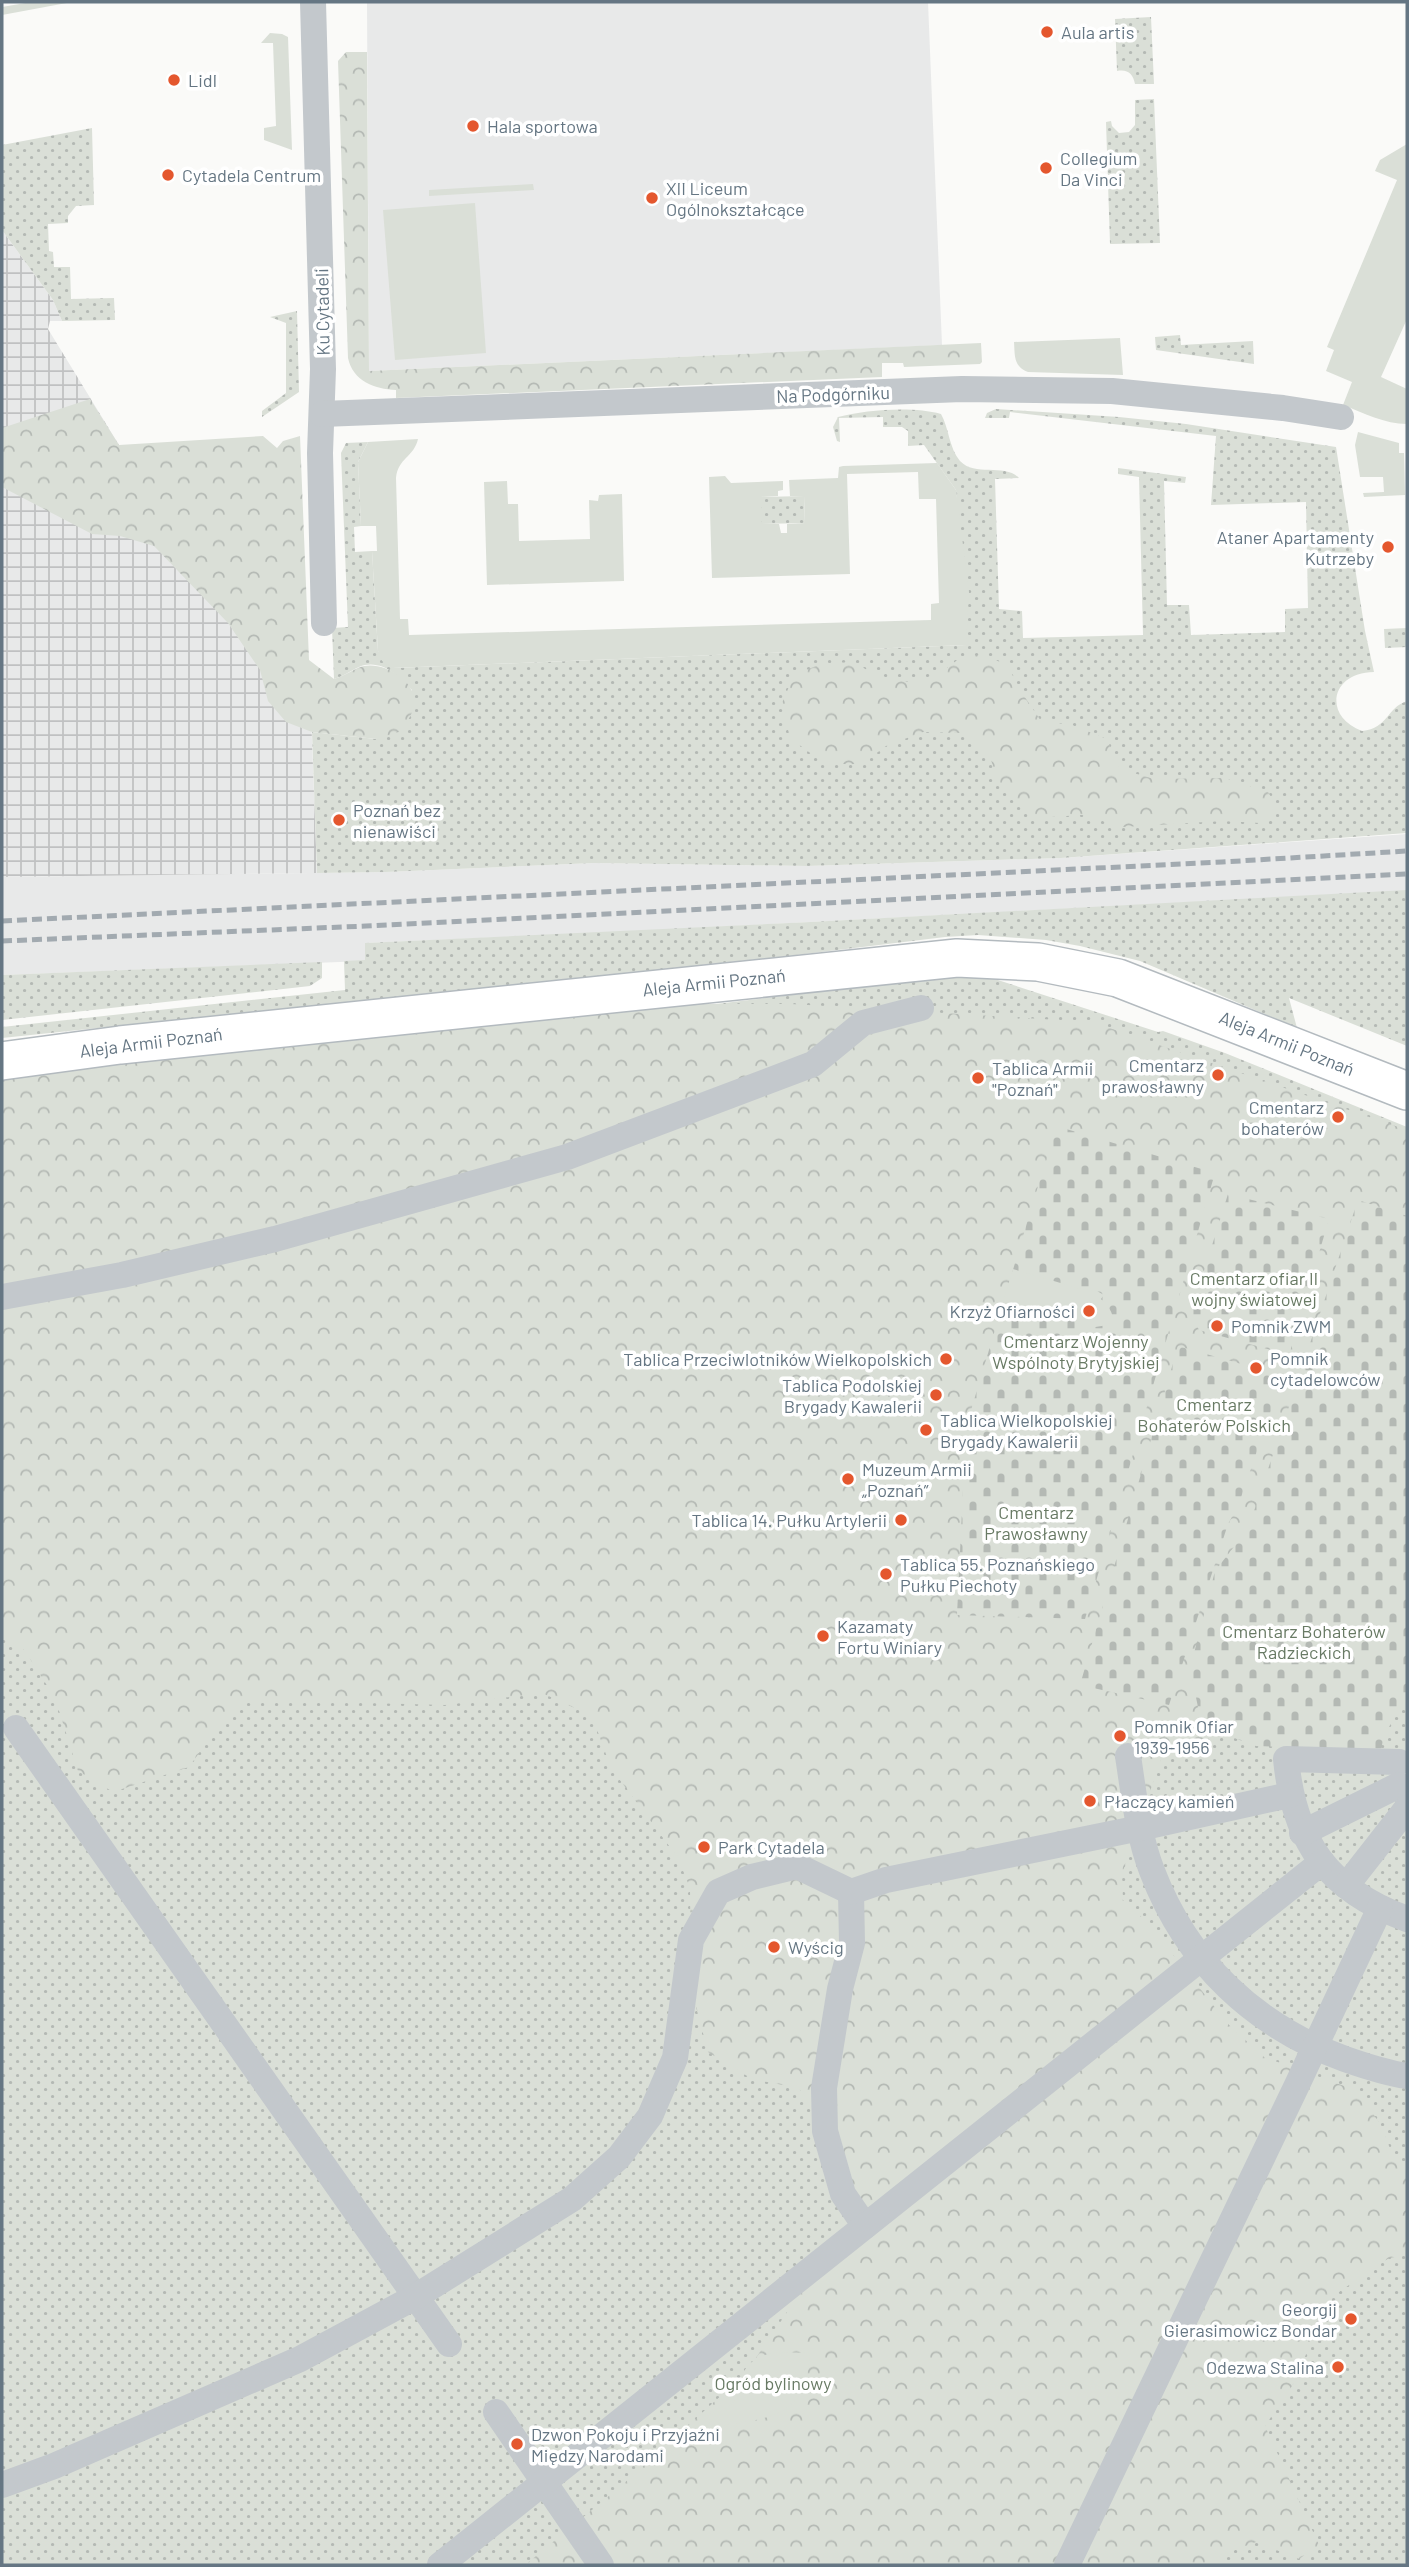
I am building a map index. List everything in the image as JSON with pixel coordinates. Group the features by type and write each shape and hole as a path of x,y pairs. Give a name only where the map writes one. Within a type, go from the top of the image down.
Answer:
{"street":[{"name":"Ku Cytadeli","path":"313,2 322,293 320,453 324,623"},
{"name":"Na Podgórniku","path":"322,414 962,389 1112,391 1341,417"},
{"name":"Aleja Armii Poznań","path":"2,1061 175,1039 957,958 1038,962 1118,978 1407,1091"},
{"path":"2,1297 122,1275 275,1239 567,1157 813,1064 863,1023 921,1008"},
{"path":"16,1728 449,2344"},
{"path":"1128,1756 1140,1828 1152,1871 1170,1910 1200,1958 1236,1997 1270,2023 1315,2048 1363,2065 1407,2076"},
{"path":"1404,1778 1286,1759 1289,1795 1302,1833 1322,1862 1346,1886 1380,1908 1407,1919"},
{"path":"1302,1833 1404,1778"},
{"path":"1346,1886 1404,1778"},
{"path":"2,2486 300,2359 415,2297 572,2199 619,2157 650,2116 675,2058 691,1940 718,1892 752,1877 797,1866 851,1892 886,1880 1289,1795"},
{"path":"440,2565 1322,1862"},
{"path":"851,1892 852,1943 840,1989 824,2088 825,2131 843,2194 865,2227"},
{"path":"1067,2565 1380,1908"},
{"path":"496,2412 601,2565"}],"shaded area":[{"name":"XII Liceum Ogólnokształcące","path":"367,2 928,2 942,345 369,371"},
{"path":"2,230 53,300 62,321 50,321 48,329 119,445 309,660 317,873 2,877"},
{"path":"1407,834 1407,891 365,943 366,961 2,975 2,877 386,872 594,863 807,866 1061,858"}],"green space":[{"path":"31,2 72,2 2,15 2,7"},
{"path":"1151,17 1154,84 1135,84 1129,73 1117,71 1115,19"},
{"path":"270,33 288,37 292,150 264,140 264,128 276,126 273,43 261,43"},
{"path":"346,52 367,52 369,371 981,343 982,362 904,367 903,363 882,363 882,377 396,398 396,390 380,388 360,378 348,358 338,61"},
{"path":"1154,99 1160,243 1110,244 1106,122 1111,121 1119,133 1129,132 1135,125 1135,100"},
{"path":"92,128 94,205 76,206 68,216 68,223 48,224 49,251 53,252 54,267 70,267 71,299 114,298 115,320 62,321 53,300 2,230 2,145"},
{"path":"1407,144 1407,319 1381,377 1407,389 1407,424 1399,424 1343,405 1352,382 1326,371 1334,350 1327,347 1397,180 1375,171 1380,160"},
{"path":"533,184 534,190 429,196 429,190"},
{"path":"475,203 486,353 395,360 383,210"},
{"path":"297,311 299,392 262,417 262,411 286,393 286,323 270,317"},
{"path":"1180,335 1181,345 1253,341 1254,364 1156,350 1155,337"},
{"path":"1120,338 1123,375 1028,372 1020,367 1015,356 1014,342"},
{"path":"90,399 119,445 263,436 277,448 283,441 300,436 309,660 334,679 364,666 381,667 398,675 411,689 414,697 413,709 402,731 376,739 312,732 286,722 268,701 260,670 228,623 154,546 120,536 92,534 2,487 2,428"},
{"path":"996,409 1186,424 1336,447 1374,672 1348,679 1337,696 1337,706 1349,724 1362,731 1383,722 1395,708 1407,701 1407,833 1061,858 807,866 594,863 317,873 312,732 376,739 412,690 389,670 374,665 359,667 334,679 332,628 348,627 341,453 346,443 368,442 358,462 361,526 354,527 355,552 372,551 378,651 394,668 966,645 956,490 924,445 908,446 908,431 902,427 883,427 883,417 839,418 840,442 837,441 833,427 838,417 889,410 917,410 941,414 954,450 966,466 1006,471 1019,478 995,479 999,609 1022,611 1023,638 1143,635 1139,477 1118,474 1118,468 1186,477 1185,483 1164,481 1167,605 1189,605 1191,635 1285,632 1285,609 1308,608 1306,502 1211,505 1216,436 1010,412 1009,418 985,418 987,413"},
{"path":"1358,432 1399,443 1399,453 1404,453 1405,495 1364,497 1363,493 1384,492 1383,477 1360,477 1355,445"},
{"path":"418,439 397,471 396,478 400,619 408,619 409,635 931,620 931,604 939,603 936,499 919,499 918,472 847,474 850,574 712,578 709,477 725,476 731,483 783,481 783,490 778,491 778,496 761,497 761,524 779,524 781,533 787,533 787,524 805,523 804,496 790,496 789,480 838,478 839,467 843,466 937,463 956,490 969,592 966,645 393,668 382,661 378,651 372,551 377,551 376,526 361,526 358,462 368,442"},
{"path":"507,481 508,504 518,504 519,541 590,539 589,500 598,501 599,495 622,494 624,581 487,585 484,482"},
{"path":"804,496 805,523 761,524 760,497"},
{"path":"1407,628 1407,647 1385,648 1384,629"},
{"path":"984,655 1007,665 1041,721 1072,725 1107,739 1120,769 1154,779 1225,778 1268,792 1279,810 1260,823 1223,821 1123,827 1082,815 1035,818 998,781 988,751 961,733 923,732 886,746 862,764 825,764 790,738 782,703 794,675 821,664 853,662 876,675 909,682 939,674 960,658"},
{"path":"1407,890 1407,1046 1289,998 1297,1028 1140,961 1046,940 978,935 2,1038 2,1027 345,990 344,961 365,960 365,943"},
{"path":"322,962 322,978 310,986 2,1020 2,975"},
{"name":"Park Cytadela","path":"976,973 1225,1053 1407,1127 1407,2565 2,2565 2,1076 659,1004 716,1004"},
{"name":"Park Cytadela","path":"659,1004 791,1004 1092,1022 1407,1130 1407,1684 1255,1724 1163,1753 1122,1874 1123,1900 1147,1922 1229,2025 1264,2057 1358,2091 1380,2124 1396,2163 1407,2165 1407,2255 1389,2258 1327,2300 1296,2380 1265,2426 1319,2545 1299,2559 1256,2542 1219,2556 1218,2565 525,2565 621,2486 745,2374 849,2221 848,2181 799,2088 752,2079 708,2052 691,1988 690,1888 678,1858 611,1768 592,1716 542,1693 445,1705 250,1700 219,1725 189,1767 113,1792 78,1771 55,1698 25,1651 2,1631 2,1076"},
{"name":"Cmentarz Wojenny Wspólnoty Brytyjskiej","path":"1056,1126 1215,1173 1085,1619 957,1615 966,1427"},
{"name":"Cmentarz ofiar II wojny światowej","path":"1228,1194 1329,1219 1289,1355 1199,1330 1191,1313"},
{"name":"Cmentarz Bohaterów Radzieckich","path":"1358,1200 1407,1216 1407,1703 1390,1725 1381,1750 1256,1746 1202,1726 1190,1669 1215,1571 1248,1529"},
{"path":"1013,1269 1081,1289 1097,1291 1104,1295 1101,1299 1111,1311 1111,1321 1108,1325 1084,1327 1073,1318 1003,1302"},
{"name":"Cmentarz Bohaterów Polskich","path":"1178,1346 1283,1376 1238,1506 1228,1524 1169,1705 1080,1685"},
{"name":"Ogród bylinowy","path":"780,2352 810,2353 807,2376 801,2392 792,2404 766,2418 710,2428 709,2414 723,2410 737,2398 746,2368 759,2357"}],"railway":[{"path":"2,921 1407,851"},
{"path":"2,941 366,926 1407,874"}],"place":[{"name":"Aula artis","path":"1047,32"},
{"name":"Lidl","path":"174,80"},
{"name":"Hala sportowa","path":"473,126"},
{"name":"Collegium Da Vinci","path":"1046,168"},
{"name":"Cytadela Centrum","path":"168,175"},
{"name":"XII Liceum Ogólnokształcące","path":"652,198"},
{"name":"Ataner Apartamenty Kutrzeby","path":"1388,547"},
{"name":"Poznań bez nienawiści","path":"339,820"},
{"name":"Cmentarz prawosławny","path":"1218,1075"},
{"name":"Tablica Armii \"Poznań\"","path":"978,1078"},
{"name":"Cmentarz bohaterów","path":"1338,1117"},
{"name":"Krzyż Ofiarności","path":"1089,1311"},
{"name":"Pomnik ZWM","path":"1217,1326"},
{"name":"Tablica Przeciwlotników Wielkopolskich","path":"946,1359"},
{"name":"Pomnik cytadelowców","path":"1256,1368"},
{"name":"Tablica Podolskiej Brygady Kawalerii","path":"936,1395"},
{"name":"Tablica Wielkopolskiej Brygady Kawalerii","path":"926,1430"},
{"name":"Muzeum Armii „Poznań”","path":"848,1479"},
{"name":"Tablica 14. Pułku Artylerii","path":"901,1520"},
{"name":"Tablica 55. Poznańskiego Pułku Piechoty","path":"886,1574"},
{"name":"Kazamaty Fortu Winiary","path":"823,1636"},
{"name":"Pomnik Ofiar 1939-1956","path":"1120,1736"},
{"name":"Płaczący kamień","path":"1090,1801"},
{"name":"Park Cytadela","path":"704,1847"},
{"name":"Wyścig","path":"774,1947"},
{"name":"Georgij Gierasimowicz Bondar","path":"1351,2319"},
{"name":"Odezwa Stalina","path":"1338,2367"},
{"name":"Dzwon Pokoju i Przyjaźni Między Narodami","path":"517,2444"}],"park label":[{"name":"Cmentarz Prawosławny","path":"1036,1522"}]}
